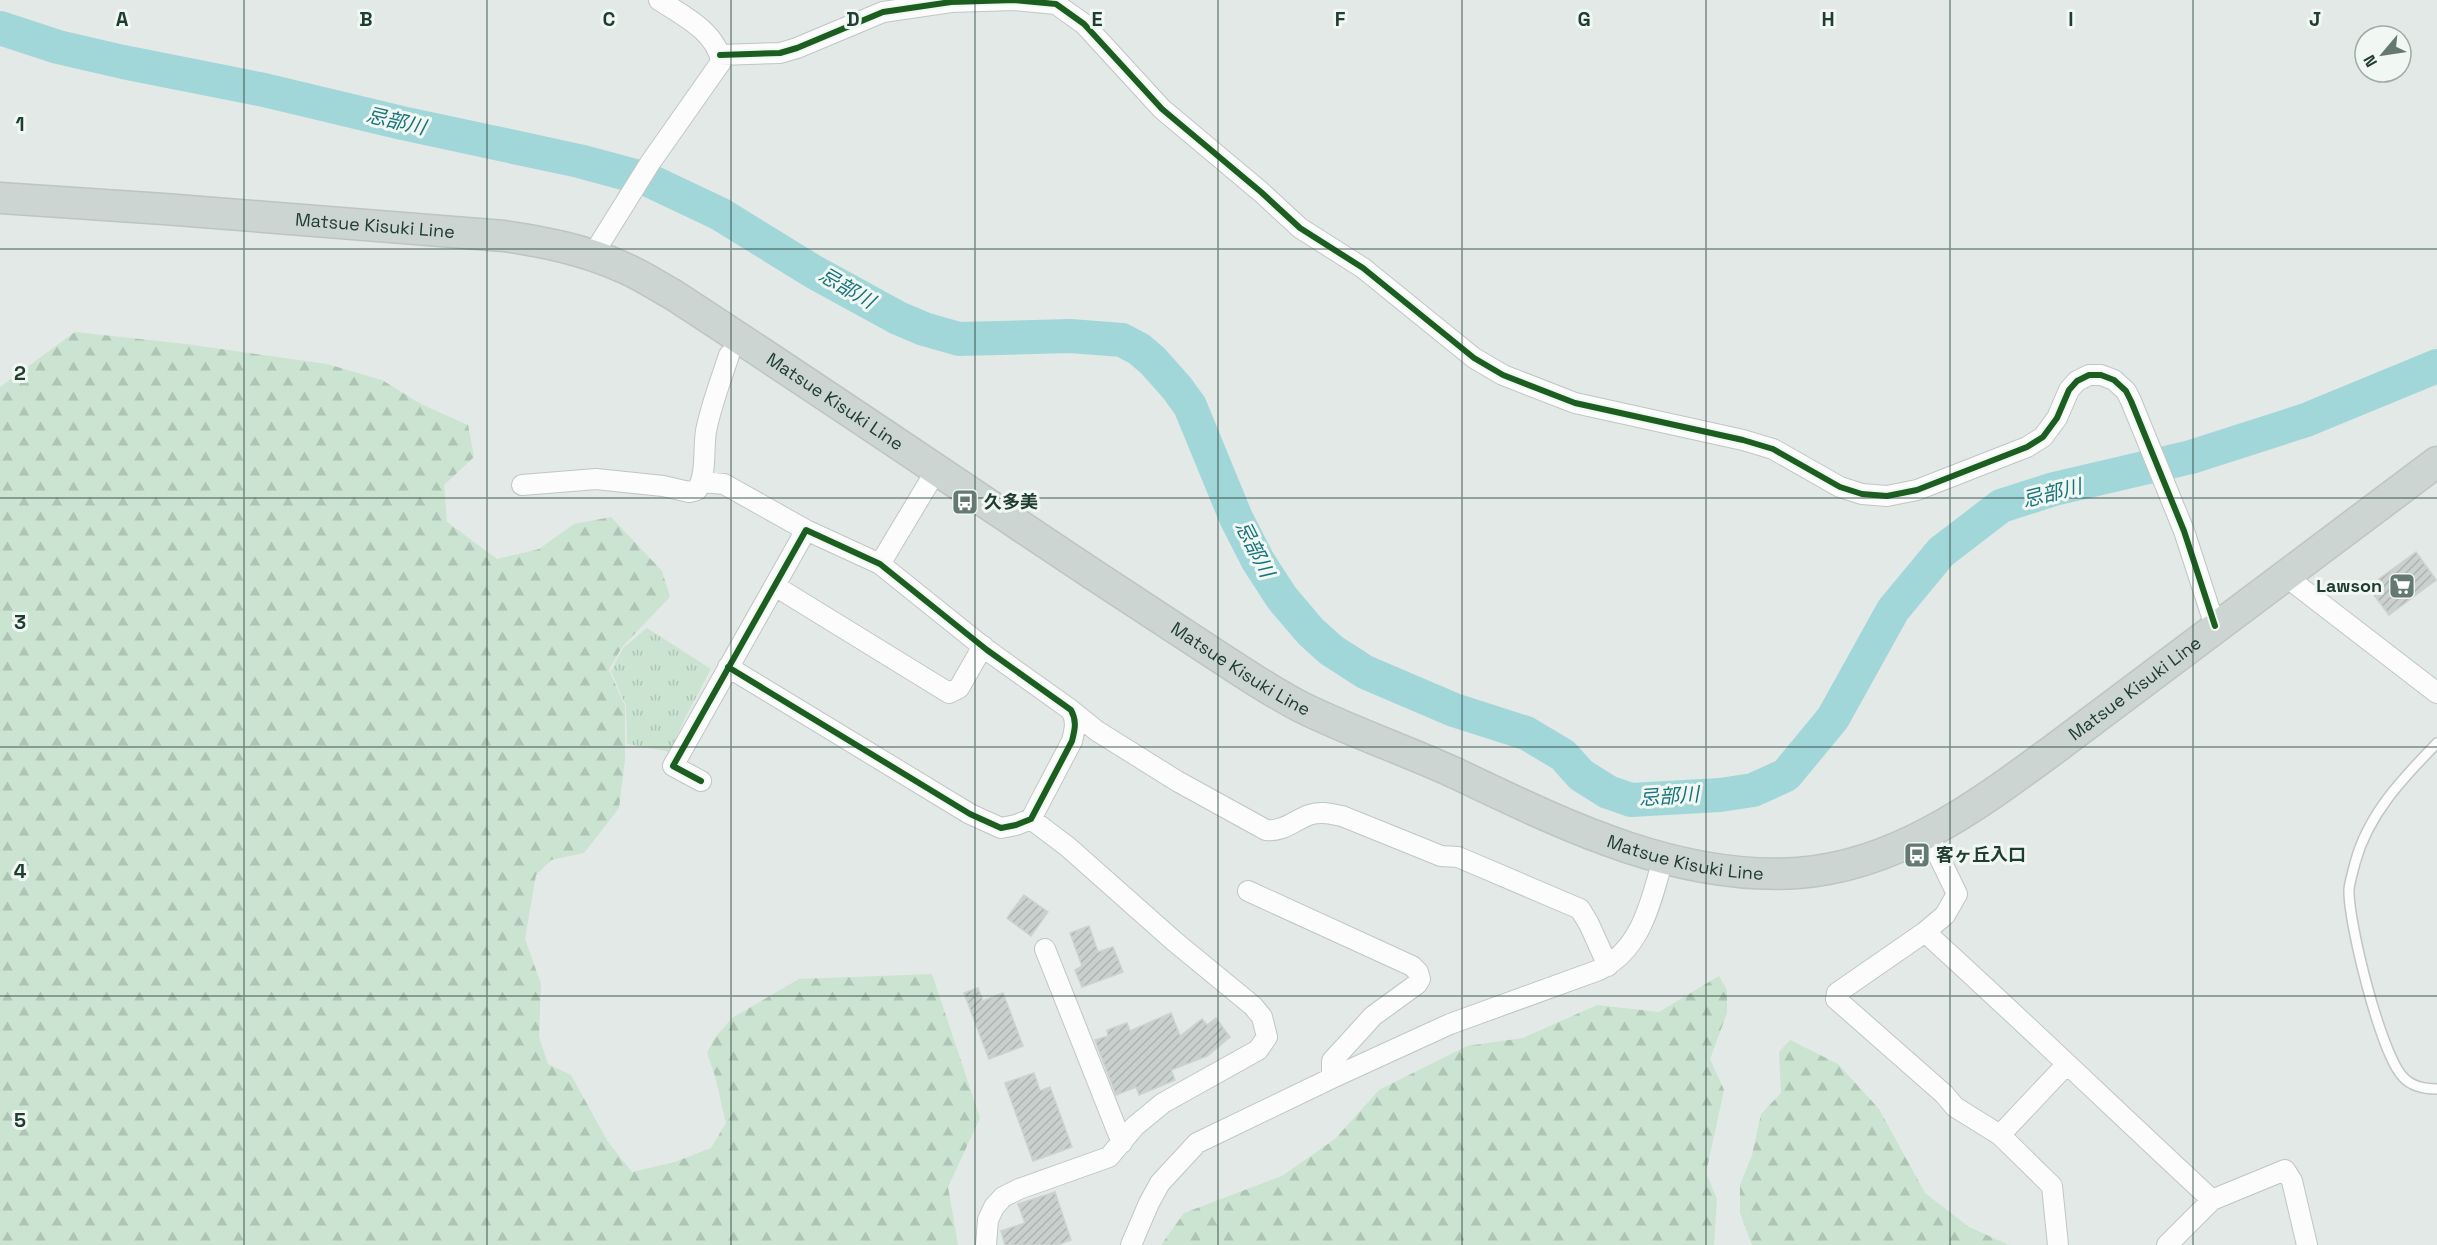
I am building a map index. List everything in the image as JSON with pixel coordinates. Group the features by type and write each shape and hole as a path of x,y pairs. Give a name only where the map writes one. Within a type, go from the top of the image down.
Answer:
{"main road":[{"name":"Matsue Kisuki Line","path":"0,198 164,208 504,236 542,241 592,255 623,267 672,294 1250,677 1303,708 1439,766 1518,803 1664,860 1719,871 1800,873 1847,865 1887,852 1929,834 2004,786 2437,462"}],"street":[{"path":"592,255 650,163 721,62 720,55 710,37 658,0"},
{"path":"720,55 780,53 883,12 951,2 1014,0 1056,4 1084,24 1162,109 1262,192 1300,228 1364,268 1474,358 1503,375 1575,403 1773,449 1840,487 1862,494 1887,496 1917,490 2027,447 2043,436 2057,418 2069,390 2078,381 2089,375 2101,375 2120,384 2131,401 2184,531 2215,626"},
{"path":"522,485 596,479 653,485 689,492 697,490 702,482 706,430 729,355"},
{"path":"880,564 937,470"},
{"path":"702,482 724,484 806,530 880,564 983,646 1097,731 1206,799 1266,830 1276,831 1311,814 1326,813 1342,816 1441,856 1458,857 1580,909 1608,966"},
{"path":"701,781 673,766 806,530"},
{"path":"2284,575 2437,693"},
{"path":"775,586 949,693 959,688 983,646"},
{"path":"728,667 984,822 1001,828 1031,819 1072,741 1076,718 1071,710"},
{"path":"986,1245 988,1220 994,1207 1003,1197 1101,1161 1109,1156 1135,1126 1162,1102 1258,1050 1267,1037 1267,1029 1262,1017 1252,1006 1174,941 1086,862 1031,819"},
{"path":"1929,834 1957,894 1945,915 1925,932 1837,993 1836,999 1944,1094 1955,1107 2000,1134 2052,1186 2058,1245"},
{"path":"1131,1245 1160,1183 1197,1143 1450,1024 1608,966 1624,953 1643,923 1664,860"},
{"path":"1248,891 1412,966 1418,972 1420,979 1418,984 1373,1016 1332,1061 1332,1078"},
{"path":"1925,932 2038,1035 2066,1065 2212,1200"},
{"path":"1045,949 1122,1143"},
{"path":"2000,1134 2066,1065"},
{"path":"2167,1245 2212,1200 2285,1170 2292,1181 2307,1245"}],"lane":[{"path":"2437,743 2381,806 2369,826 2356,860 2349,889 2351,915 2374,1011 2394,1065 2404,1079 2417,1087 2437,1089"}],"green space":[{"path":"75,332 186,344 327,364 382,380 421,404 468,425 474,457 444,485 447,522 497,559 539,549 574,524 611,517 662,571 670,597 622,647 609,670 625,706 625,759 619,808 584,853 551,860 536,875 525,939 541,984 539,1037 548,1064 571,1075 608,1142 632,1172 675,1162 711,1148 726,1123 707,1053 714,1039 732,1018 799,979 932,974 980,1118 948,1187 958,1245 0,1245 0,387"},
{"path":"647,628 711,669 670,752 627,744 626,706 611,671 623,648"},
{"path":"1719,976 1727,990 1727,1013 1710,1059 1724,1090 1706,1173 1717,1199 1714,1245 1161,1245 1184,1213 1282,1176 1335,1139 1379,1090 1467,1046 1523,1038 1597,1005 1659,1012"},
{"path":"1790,1040 1838,1064 1879,1109 1925,1193 1969,1227 2009,1245 1752,1245 1740,1213 1740,1185 1752,1155 1761,1114 1781,1093 1779,1052"}],"building":[{"name":"Lawson","path":"2416,552 2436,580 2389,615 2370,590 2381,582 2379,579"},
{"path":"1024,895 1048,912 1031,936 1007,918"},
{"path":"1089,926 1098,952 1113,947 1123,972 1082,987 1075,970 1082,966 1070,933"},
{"path":"978,988 983,1001 1003,993 1023,1046 989,1059 964,993"},
{"path":"1171,1013 1180,1036 1202,1019 1207,1025 1216,1018 1230,1037 1207,1056 1171,1070 1175,1080 1139,1095 1136,1087 1116,1095 1095,1040 1108,1036 1107,1030 1127,1023 1130,1031"},
{"path":"1034,1073 1040,1091 1050,1087 1072,1147 1033,1161 1005,1083"},
{"path":"1055,1192 1071,1240 1057,1245 1005,1245 1001,1231 1025,1223 1018,1204"}],"waterway":[{"name":"忌部川","path":"0,28 58,47 264,90 402,123 579,161 646,179 720,214 814,272 898,318 924,329 959,339 1070,336 1122,340 1139,349 1153,361 1190,406 1236,518 1258,561 1282,598 1311,632 1331,650 1365,672 1454,710 1526,733 1563,755 1581,775 1608,792 1631,800 1720,795 1753,790 1786,775 1833,718 1893,610 1941,552 2001,506 2054,489 2191,457 2306,420 2437,366"}],"cycle path":[{"path":"720,55 780,53 883,12 951,2 1014,0 1056,4 1084,24 1162,109 1300,228 1363,268 1474,358 1503,375 1575,403 1743,440 1773,449 1840,487 1862,494 1887,496 1917,490 2027,447 2043,437 2057,418 2069,390 2077,381 2089,375 2101,375 2114,380 2126,391 2131,401 2184,531 2215,626"},
{"path":"701,781 673,766 806,530 880,564 987,650 1071,710 1075,721 1074,733 1031,819 1001,828 970,814 728,667"}],"place":[{"name":"久多美","path":"965,502"},
{"name":"Lawson","path":"2402,586"},
{"name":"客ヶ丘入口","path":"1917,855"}]}
